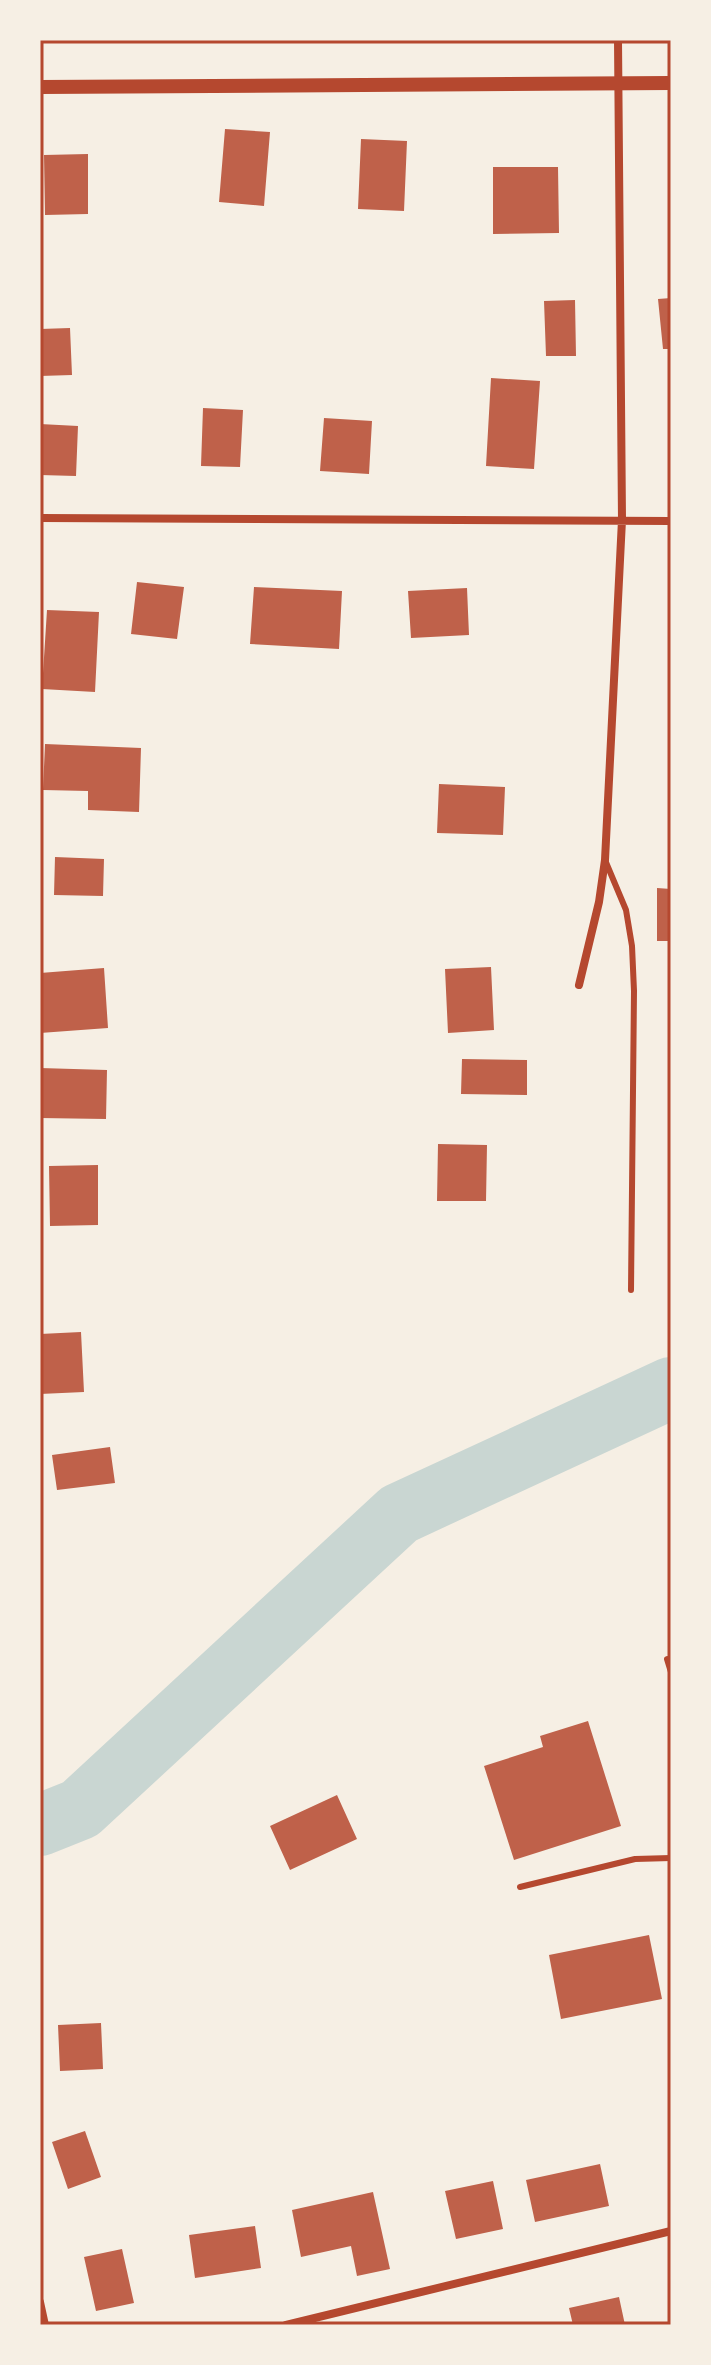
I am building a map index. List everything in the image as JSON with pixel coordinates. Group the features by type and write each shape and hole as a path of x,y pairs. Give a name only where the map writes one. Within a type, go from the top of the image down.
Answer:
{"street":[{"path":"579,985 599,902 605,860 622,520 618,40"},
{"path":"40,87 671,83"},
{"path":"40,518 671,521"},
{"path":"286,2325 671,2231"},
{"path":"40,2302 45,2325"}],"lane":[{"path":"605,860 626,910 632,946 631,1290"},
{"path":"667,1659 671,1672"},
{"path":"520,1887 635,1859 671,1858"}],"building":[{"path":"225,129 270,132 264,206 219,202"},
{"path":"361,139 407,141 404,211 358,209"},
{"path":"88,154 88,214 45,215 44,155"},
{"path":"493,167 558,167 559,233 493,234"},
{"path":"671,298 671,349 663,349 658,299"},
{"path":"575,300 576,356 546,356 544,301"},
{"path":"70,328 72,375 40,376 40,329"},
{"path":"491,378 540,381 534,469 486,466"},
{"path":"203,408 243,410 240,467 201,466"},
{"path":"324,418 372,421 369,474 320,471"},
{"path":"40,424 78,426 76,476 40,475"},
{"path":"137,582 184,587 177,639 131,634"},
{"path":"254,587 342,591 339,649 250,644"},
{"path":"467,588 469,635 411,638 408,591"},
{"path":"47,610 99,612 95,692 42,689"},
{"path":"45,744 141,748 139,812 88,810 88,791 43,790"},
{"path":"439,784 505,787 503,835 437,833"},
{"path":"55,857 104,859 103,896 54,895"},
{"path":"657,888 671,889 671,941 657,941"},
{"path":"491,967 494,1030 448,1033 445,969"},
{"path":"104,968 108,1028 40,1033 40,973"},
{"path":"462,1059 527,1060 527,1095 461,1094"},
{"path":"40,1068 107,1070 106,1119 40,1118"},
{"path":"438,1144 487,1145 486,1201 437,1201"},
{"path":"98,1165 98,1225 50,1226 49,1166"},
{"path":"81,1332 84,1392 40,1394 40,1334"},
{"path":"110,1447 115,1483 57,1490 52,1455"},
{"path":"588,1721 621,1826 514,1860 484,1766 543,1747 540,1736"},
{"path":"337,1795 357,1839 290,1870 270,1826"},
{"path":"649,1935 662,1999 561,2019 549,1955"},
{"path":"101,2023 103,2069 60,2071 58,2025"},
{"path":"85,2131 101,2177 68,2189 52,2142"},
{"path":"600,2164 609,2206 535,2222 526,2180"},
{"path":"493,2181 503,2229 456,2239 445,2191"},
{"path":"373,2192 390,2269 357,2276 351,2246 301,2257 292,2210"},
{"path":"255,2226 261,2268 195,2278 189,2235"},
{"path":"122,2249 134,2303 96,2311 84,2257"},
{"path":"619,2297 625,2325 573,2325 569,2308"}],"waterway":[{"path":"40,1825 80,1809 399,1514 671,1388"}]}
